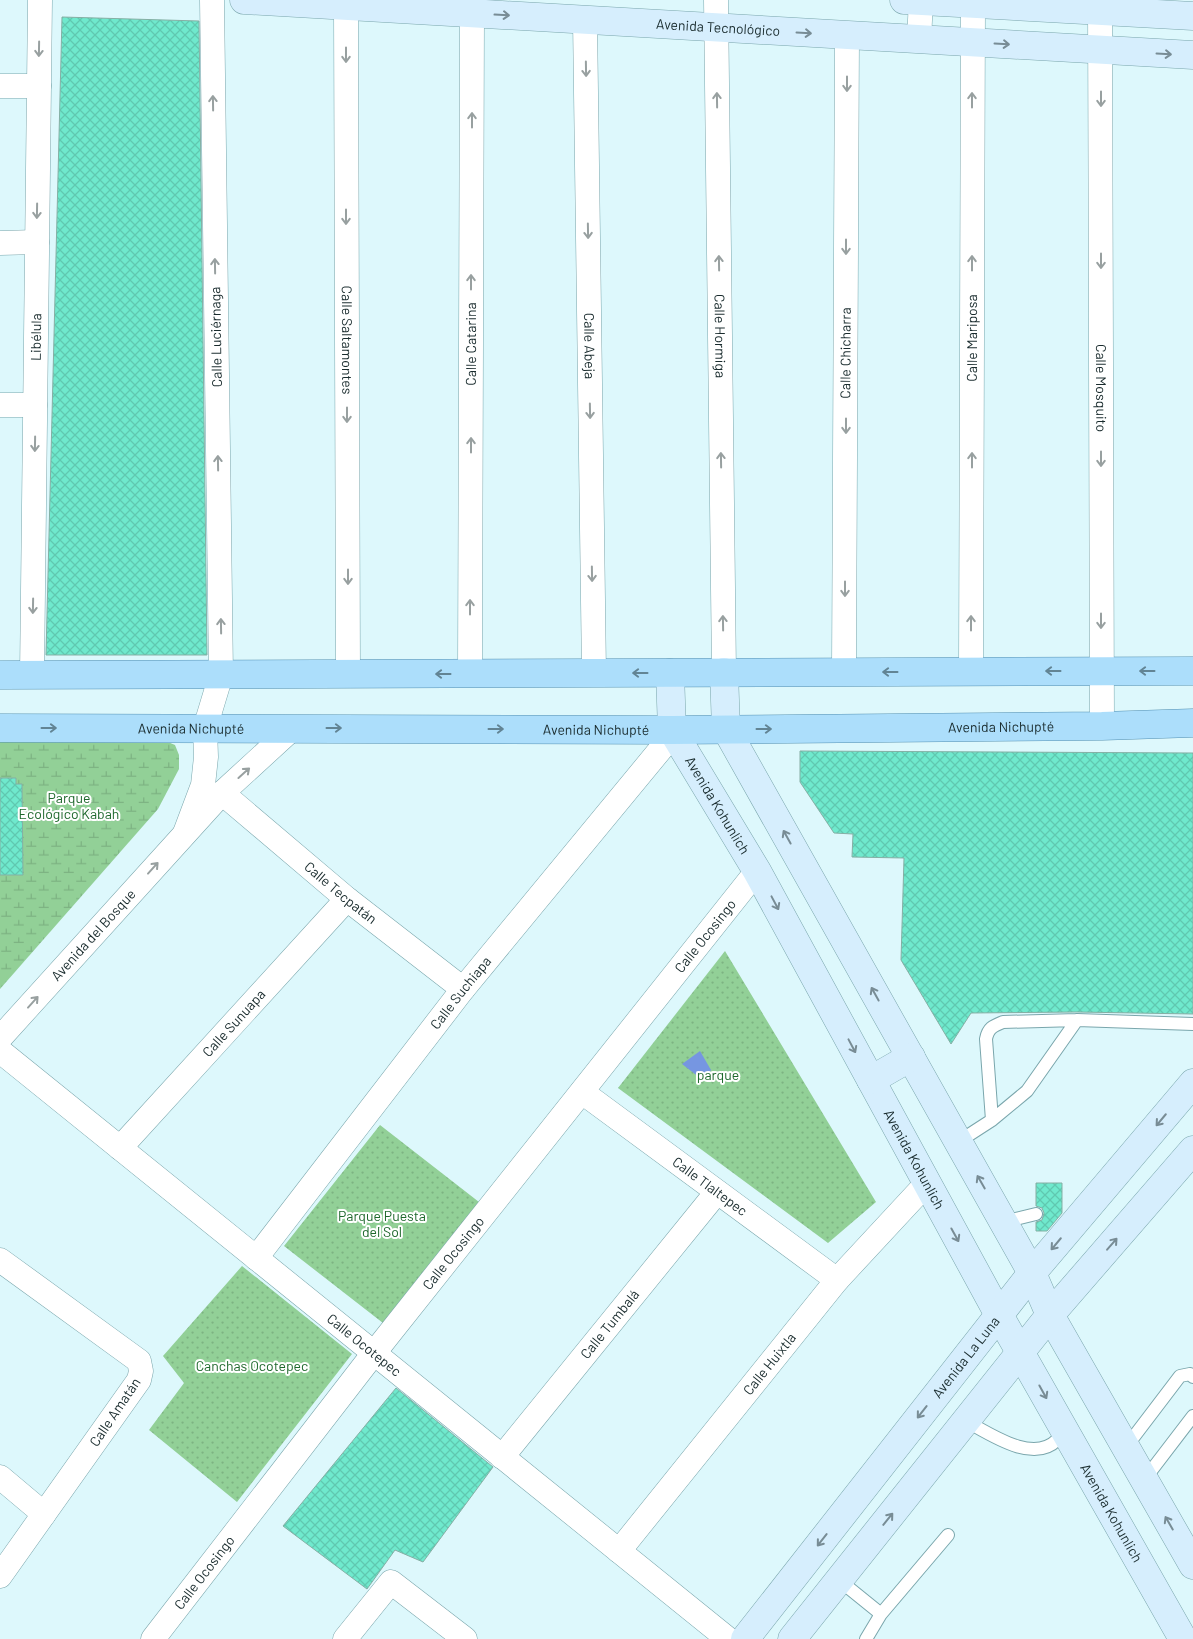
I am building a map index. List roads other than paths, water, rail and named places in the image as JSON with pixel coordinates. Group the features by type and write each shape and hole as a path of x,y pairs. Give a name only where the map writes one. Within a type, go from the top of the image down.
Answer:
{"main road":[{"path":"0,675 1193,671"},
{"name":"Avenida Nichupté","path":"0,728 293,728 673,732 726,729 1102,726 1193,723"}],"street":[{"name":"Libélula","path":"32,675 40,0"},
{"name":"Calle Luciérnaga","path":"212,0 221,674"},
{"name":"Avenida Tecnológico","path":"244,0 346,6 433,6 472,13 1193,55"},
{"name":"Calle Hormiga","path":"716,0 724,672"},
{"path":"920,40 915,0 973,4 1100,5 1193,16"},
{"name":"Calle Mariposa","path":"971,672 973,4"},
{"name":"Calle Mosquito","path":"1100,5 1102,726"},
{"name":"Calle Saltamontes","path":"346,6 348,674"},
{"name":"Calle Catarina","path":"470,674 472,13"},
{"name":"Calle Abeja","path":"585,20 594,673"},
{"name":"Calle Chicharra","path":"844,672 848,35"},
{"path":"0,86 39,86"},
{"path":"0,242 37,242"},
{"path":"0,405 35,405"},
{"path":"724,672 726,729 1032,1273 1050,1315 1193,1565"},
{"name":"Avenida Kohunlich","path":"670,673 673,732 757,871 1020,1353 1183,1639"},
{"name":"Avenida del Bosque","path":"186,833 203,785 206,758 205,728 221,674"},
{"name":"Avenida del Bosque","path":"0,1038 222,793 293,728"},
{"name":"Calle Suchiapa","path":"256,1258 463,989 673,732"},
{"name":"Calle Tecpatán","path":"222,793 347,899 463,989"},
{"name":"Calle Ocosingo","path":"152,1639 374,1353 757,871"},
{"name":"Calle Sunuapa","path":"120,1148 347,899"},
{"name":"Calle Ocotepec","path":"0,1051 728,1639"},
{"path":"871,1080 911,1057"},
{"name":"Avenida La Luna","path":"745,1639 1032,1273 1069,1218 1193,1083"},
{"name":"Calle Tlaltepec","path":"582,1092 837,1280"},
{"path":"792,1639 1050,1315 1193,1150"},
{"name":"Calle Huixtla","path":"618,1551 837,1280 927,1184"},
{"name":"Calle Tumbalá","path":"502,1457 717,1192"},
{"name":"Calle Amatán","path":"0,1260 138,1361 141,1371 139,1380 0,1576"},
{"path":"0,1477 44,1514"},
{"path":"345,1639 392,1582 465,1639"}],"lane":[{"path":"958,1142 992,1120 1027,1091 1077,1020"},
{"path":"992,1120 986,1039 988,1031 993,1026 1003,1022 1077,1020 1193,1024"},
{"path":"1003,1222 1036,1214"},
{"path":"1126,1447 1180,1376 1190,1374 1193,1377"},
{"path":"1144,1480 1193,1416"},
{"path":"966,1421 1022,1449 1045,1448 1057,1441 1064,1431"},
{"path":"866,1639 881,1614 948,1535"},
{"path":"839,1580 881,1614"}],"water":[{"path":"700,1051 711,1070 704,1081 682,1064"}],"park label":[{"name":"Parque Ecológico Kabah","path":"69,806"},
{"name":"parque","path":"718,1075"},
{"name":"Parque Puesta del Sol","path":"382,1224"},
{"name":"Canchas Ocotepec","path":"252,1366"}]}
